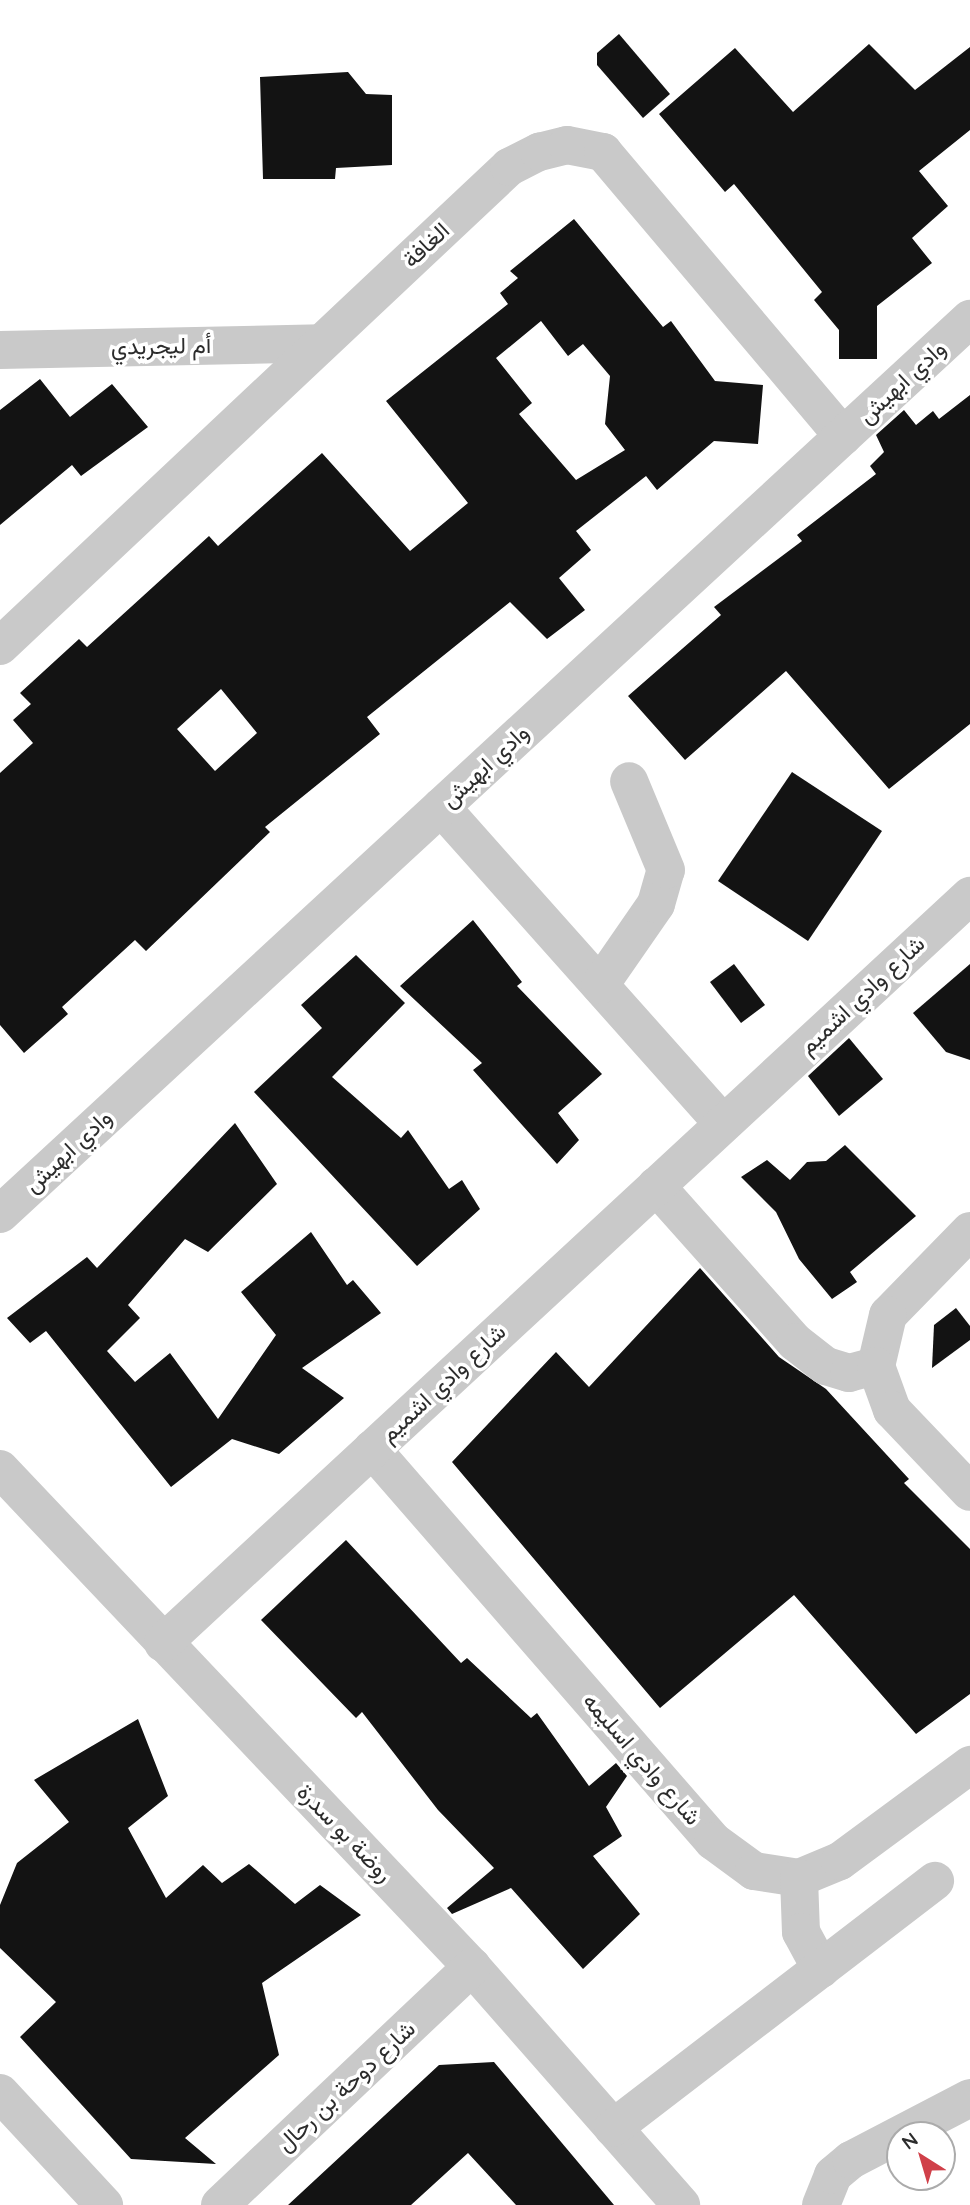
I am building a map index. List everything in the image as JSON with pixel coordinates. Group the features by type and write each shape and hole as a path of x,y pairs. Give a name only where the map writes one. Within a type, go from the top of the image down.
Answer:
{"street":[{"name":"الغافة","path":"0,646 509,167 567,145 603,152 843,436"},
{"name":"وادي ابهيش","path":"0,1214 970,319"},
{"name":"أم ليجريدي","path":"0,349 321,343"},
{"path":"600,985 656,904 666,870 629,781"},
{"path":"441,807 723,1124"},
{"name":"شارع وادي اشميم","path":"163,1643 970,895"},
{"path":"656,1186 795,1342 837,1370 876,1366"},
{"path":"970,1231 888,1315 876,1366 892,1410 970,1492"},
{"name":"شارع وادي اسليمه","path":"372,1449 713,1841 754,1871 799,1878"},
{"name":"روضة بو سدرة","path":"0,1469 472,1967 681,2205"},
{"path":"821,1969 801,1932 799,1878 840,1861 970,1765"},
{"path":"613,2128 935,1881"},
{"name":"شارع دوحة بن رحال","path":"220,2205 472,1967"},
{"path":"0,2093 104,2205"},
{"path":"821,2205 833,2175 851,2160 970,2098"}],"building":[{"path":"619,34 670,94 643,118 597,65 597,53"},
{"path":"869,44 915,90 970,47 970,130 919,171 948,206 912,238 932,263 877,306 877,359 839,359 839,330 814,300 822,292 734,184 725,192 659,114 735,48 793,112"},
{"path":"348,72 366,94 392,95 392,165 336,168 335,179 263,179 260,77"},
{"path":"574,219 663,327 671,321 715,381 763,385 758,444 714,441 657,490 646,476 576,531 591,550 559,578 585,610 547,639 510,602 367,717 380,734 265,827 270,832 146,951 135,940 62,1007 68,1014 24,1053 0,1025 0,773 33,743 13,720 31,704 20,693 79,639 87,647 209,536 218,546 322,453 410,551 468,503 386,401 508,304 500,293 518,278 510,271","holes":["541,321 568,356 583,344 610,376 605,424 625,450 576,480 519,414 532,403 496,358","221,689 257,733 215,771 177,729"]},
{"path":"40,379 70,417 112,384 148,427 81,476 72,465 0,525 0,410"},
{"path":"970,395 970,724 889,789 786,671 685,760 628,696 721,615 714,607 802,541 797,535 876,474 870,466 884,452 876,435 904,410 916,425 933,411 939,419"},
{"path":"792,772 882,831 808,941 718,881"},
{"path":"473,920 522,982 517,986 602,1074 558,1113 579,1140 557,1164 473,1070 482,1063 400,986"},
{"path":"356,955 405,1003 332,1077 401,1138 408,1130 449,1189 462,1180 480,1209 417,1266 254,1092 322,1028 301,1005"},
{"path":"734,964 765,1005 741,1023 710,982"},
{"path":"970,964 970,1060 946,1052 913,1013"},
{"path":"849,1038 883,1079 839,1116 808,1076"},
{"path":"235,1123 277,1184 208,1252 185,1239 128,1305 140,1318 107,1351 135,1382 170,1353 218,1419 276,1335 241,1292 311,1232 347,1285 353,1280 381,1313 302,1368 344,1398 279,1454 232,1439 171,1487 46,1331 30,1343 7,1318 87,1257 97,1268"},
{"path":"845,1145 916,1216 850,1272 857,1282 832,1299 799,1259 776,1212 741,1177 767,1160 790,1180 807,1162 826,1161"},
{"path":"700,1268 779,1357 826,1389 909,1479 904,1483 970,1549 970,1694 916,1734 794,1595 660,1708 452,1462 556,1352 589,1387"},
{"path":"956,1308 970,1326 970,1340 932,1368 934,1325"},
{"path":"346,1540 461,1663 467,1658 531,1718 537,1713 589,1786 616,1763 627,1776 606,1807 622,1836 593,1856 640,1914 583,1969 511,1888 452,1914 447,1908 494,1868 438,1810 362,1712 356,1718 261,1620"},
{"path":"138,1719 168,1796 128,1828 166,1898 203,1865 222,1883 249,1864 295,1904 320,1885 361,1915 262,1983 279,2055 185,2138 216,2164 131,2159 20,2037 56,2002 0,1948 0,1905 17,1863 69,1822 34,1780"},
{"path":"494,2062 614,2205 516,2205 468,2153 411,2205 288,2205 439,2065"}]}
